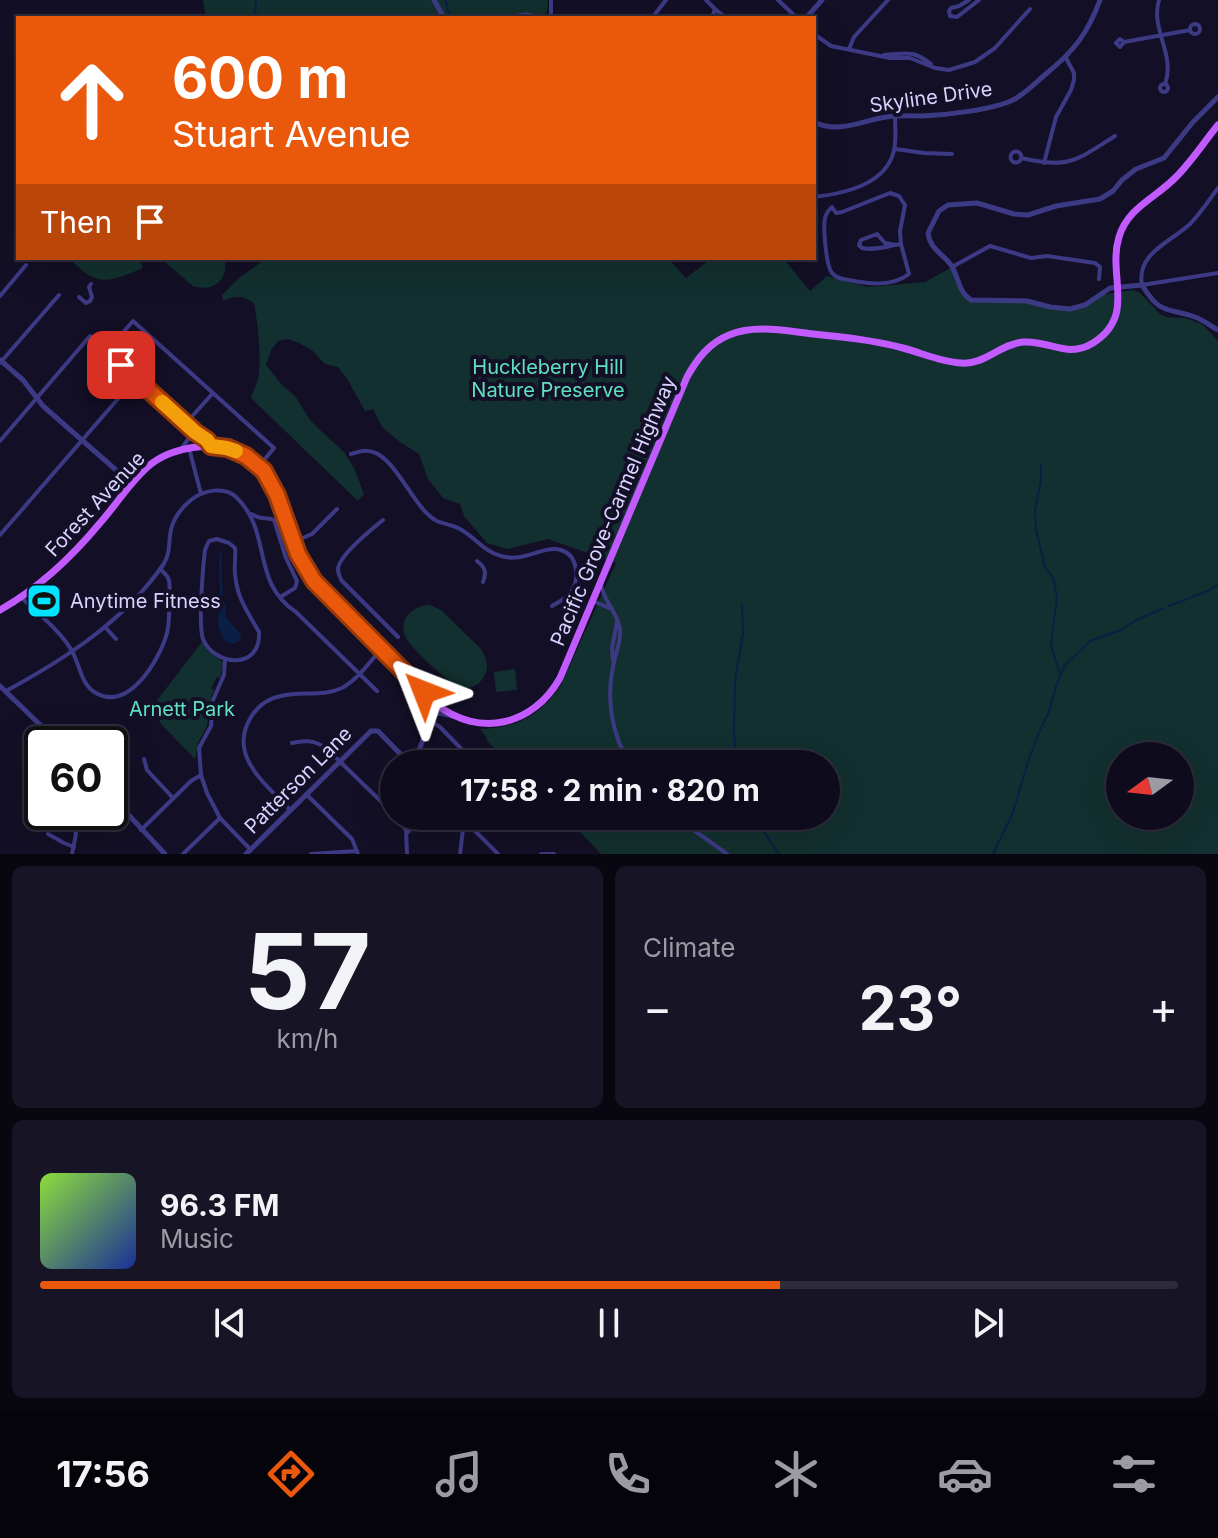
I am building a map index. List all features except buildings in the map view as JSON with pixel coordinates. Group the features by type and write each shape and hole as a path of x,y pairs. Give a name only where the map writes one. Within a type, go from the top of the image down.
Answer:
{"main road":[{"name":"Pacific Grove-Carmel Highway","path":"455,716 473,723 496,723 514,719 548,696 560,678 687,377 709,347 731,334 754,329 872,340 961,363 977,362 1018,343 1034,342 1066,350 1088,346 1109,330 1117,313 1116,251 1122,228 1133,212 1178,175 1218,125"},
{"name":"Forest Avenue","path":"0,610 66,562 132,484 161,457 185,448 211,446 228,448 259,466"},
{"path":"259,466 273,485 293,542 314,581 436,704 455,716"}],"street":[{"path":"654,16 666,0"},
{"path":"706,0 724,16"},
{"path":"778,0 795,16"},
{"path":"808,16 822,0"},
{"path":"849,49 854,37 888,0"},
{"path":"969,0 951,8 950,16 957,17 979,0"},
{"name":"Skyline Drive","path":"816,123 839,128 895,116 933,115 1003,104 1023,94 1066,58 1084,36 1100,0"},
{"path":"1159,0 1156,17 1169,67 1165,84"},
{"path":"713,16 715,9"},
{"path":"816,35 828,44 890,58 910,58 937,69 955,69 979,59 1003,40 1030,9"},
{"path":"1124,42 1190,30"},
{"path":"1044,163 1056,117 1074,80 1066,58"},
{"path":"1218,97 1167,155 1136,169 1100,199 1056,206 1028,215 977,203 959,203 939,211 929,228 928,237 932,246 952,267 962,293 975,301 1020,300 1070,309 1085,305 1110,288 1218,273"},
{"path":"816,197 854,189 875,178 887,166 894,149 895,116"},
{"path":"1021,158 1064,163 1076,160 1115,136"},
{"path":"894,149 952,154"},
{"path":"1218,188 1190,224 1150,256 1141,269 1142,285 1163,308 1200,318 1218,330"},
{"path":"825,223 839,213 895,194 905,202 898,244 909,274 872,285 831,273 825,223 827,212 832,207"},
{"path":"830,195 832,207 839,213"},
{"path":"877,234 885,243 898,244 867,249 859,245 861,240 877,234"},
{"path":"952,267 990,246 1030,258 1047,256 1097,263 1100,267 1099,279"},
{"path":"0,296 26,265"},
{"path":"79,297 86,303 90,301 91,284"},
{"path":"59,295 1,361 23,380 36,399 132,484"},
{"path":"107,351 133,321 274,448 259,466"},
{"path":"0,441 90,336 211,446"},
{"path":"0,535 136,378"},
{"path":"186,423 213,393"},
{"path":"186,423 191,435 185,448 201,494"},
{"path":"351,454 366,450 380,456 398,472 426,513 437,521 462,530 487,551 509,558 524,558 552,550 568,554 576,567 574,586 565,599 552,606"},
{"path":"41,726 3,689 46,669 105,627 160,569 170,550 174,521 188,503 201,494 225,490 236,497 256,525 267,573 275,591 377,691"},
{"path":"293,542 312,534 337,509"},
{"path":"250,513 263,519"},
{"path":"256,525 263,519 272,518 275,522 297,581 295,588 282,596"},
{"path":"383,520 366,533 341,561 338,573 342,581 398,637"},
{"path":"222,540 234,546 235,577 241,602 259,632 253,655 240,660 225,659 207,646 201,632 205,546 209,541 222,540"},
{"path":"477,561 485,571 483,582"},
{"path":"21,597 73,651 85,683 97,694 115,696 138,683 157,658 168,627 169,581 160,569"},
{"path":"601,581 603,596 617,619 610,693 617,735 624,750"},
{"path":"593,601 613,611"},
{"path":"105,627 116,639"},
{"path":"290,810 248,762 244,742 248,723 254,713 270,700 281,696 331,692 348,684 381,649"},
{"path":"225,659 224,675 213,700 211,726 199,748 201,775 220,818 248,852"},
{"path":"413,680 413,685 431,706 430,717"},
{"path":"417,750 436,704"},
{"path":"430,717 436,713 455,716"},
{"path":"430,717 462,750"},
{"name":"Patterson Lane","path":"248,852 374,730 398,750"},
{"path":"292,743 307,740 320,744 380,800"},
{"path":"144,759 147,770 173,798"},
{"path":"141,830 201,775"},
{"path":"306,794 352,839 357,852 311,854"},
{"path":"128,815 165,854"},
{"path":"183,854 220,818"},
{"path":"74,851 75,830"},
{"path":"406,830 407,854"},
{"path":"407,833 410,830"},
{"path":"460,854 461,830"},
{"path":"474,830 498,854"},
{"path":"694,830 727,854"},
{"path":"48,834 74,851"},
{"path":"541,854 554,854"}],"green space":[{"path":"203,0 548,0 544,14 504,16 206,16"},
{"path":"71,260 138,260 143,266 119,277 102,280"},
{"path":"162,260 224,260 224,272 218,282 207,288 193,286"},
{"name":"Huckleberry Hill Nature Preserve","path":"264,260 670,260 686,278 709,260 785,260 810,291 827,276 868,287 925,282 952,267 967,298 1020,300 1050,307 1076,308 1105,290 1106,294 1133,290 1166,317 1185,318 1202,324 1218,341 1218,854 601,854 578,830 840,830 840,750 496,750 480,729 516,723 536,712 553,696 561,685 616,563 548,539 507,549 487,543 464,516 460,504 443,498 428,479 419,454 382,427 373,409 365,411 338,367 325,364 313,351 299,343 288,339 278,341 266,365 295,396 310,420 344,452 364,494 358,501 251,398 260,365 254,303 239,297 223,301 222,295 239,278"},
{"path":"430,605 441,610 481,649 487,667 477,685 462,688 449,681 406,638 404,625 408,615"},
{"name":"Arnett Park","path":"202,642 223,662 220,678 217,677 211,688 214,690 207,726 198,743 195,759 162,725 151,708"},
{"path":"515,669 517,690 496,692 494,672"}],"water":[{"path":"221,547 225,616 241,635 240,641 232,644 224,640 218,626"}],"waterway":[{"path":"255,16 256,0"},
{"path":"445,0 450,16"},
{"path":"1041,465 1035,510 1036,530 1045,567 1053,578 1057,597 1051,645 1060,675"},
{"path":"1169,606 1218,584"},
{"path":"736,750 735,681 743,633 742,605"},
{"path":"993,854 1012,815 1029,759 1065,665 1090,641 1121,630 1164,608"},
{"path":"763,830 779,854"}],"slow traffic":[{"path":"162,402 211,446 236,451"}],"place":[{"name":"Anytime Fitness","path":"44,601"}],"route":[{"path":"121,365 211,446 228,448 246,456 264,471 273,485 305,569 424,692"}]}
